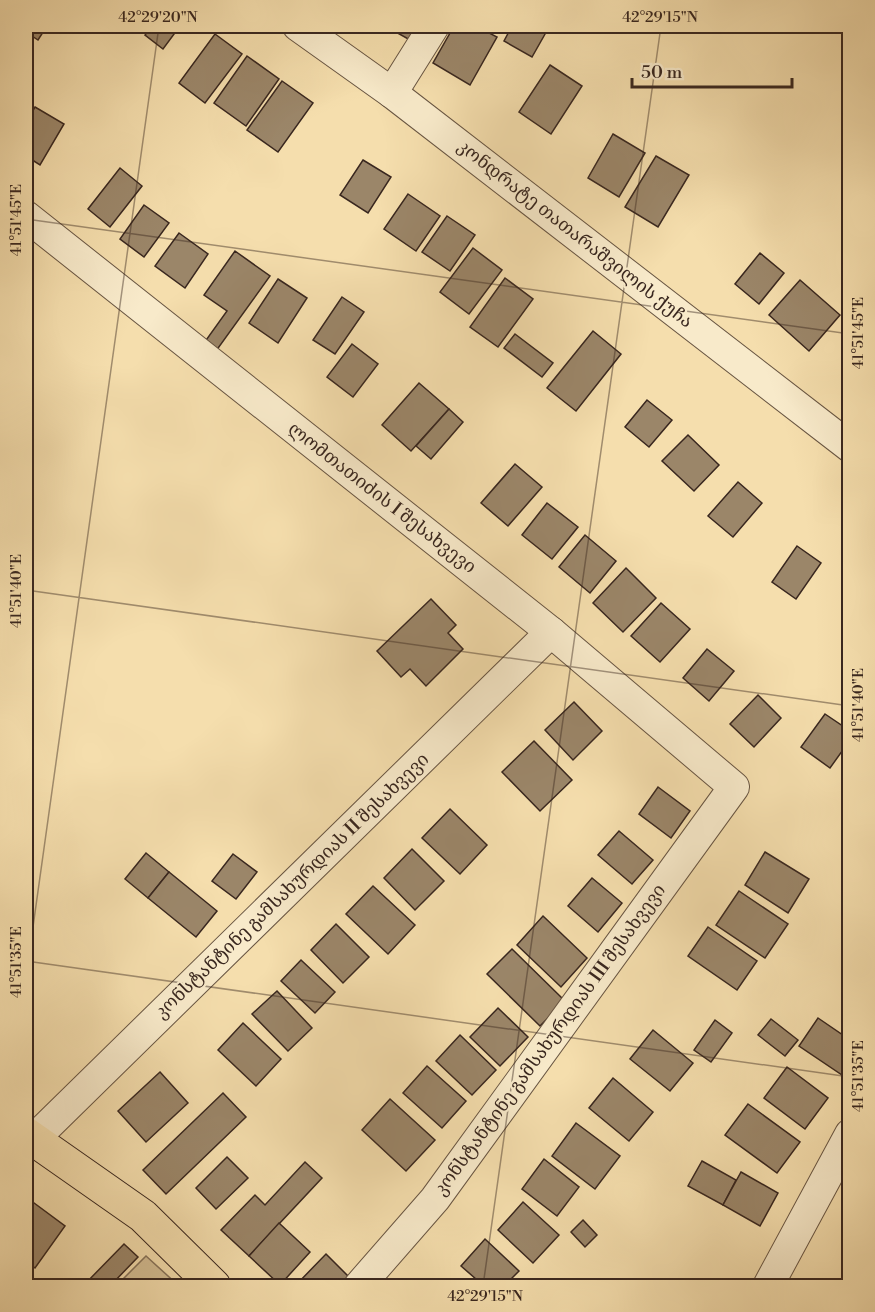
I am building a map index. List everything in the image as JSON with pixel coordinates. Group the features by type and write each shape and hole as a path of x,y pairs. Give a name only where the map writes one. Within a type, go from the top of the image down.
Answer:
{"main road":[{"path":"29,1137 143,1216 214,1287"}],"street":[{"name":"კონდრატე თათარაშვილის ქუჩა","path":"297,26 392,93 849,447"},
{"path":"392,93 434,26"},
{"name":"ლომთათიძის I შესახვევი","path":"26,216 551,632 734,787"},
{"name":"კონსტანტინე გამსახურდიას II შესახვევი","path":"29,1137 551,632"},
{"name":"კონსტანტინე გამსახურდიას III შესახვევი","path":"358,1287 435,1199 734,787"},
{"path":"768,1287 849,1134"}],"shaded area":[{"path":"146,1256 179,1286 116,1286"}],"building":[{"path":"27,26 47,26 38,40 26,32"},
{"path":"152,26 180,26 163,49 145,35"},
{"path":"385,26 418,26 410,40"},
{"path":"454,26 476,26 497,37 470,85 433,63"},
{"path":"512,26 549,27 532,57 504,41"},
{"path":"215,34 242,54 205,103 179,83"},
{"path":"247,56 279,79 246,126 214,103"},
{"path":"550,65 582,86 551,134 519,112"},
{"path":"282,81 313,103 278,152 247,130"},
{"path":"35,107 64,124 40,165 26,156 26,122"},
{"path":"613,134 645,153 619,197 588,178"},
{"path":"656,156 689,175 658,227 625,207"},
{"path":"363,160 391,177 368,213 340,195"},
{"path":"120,168 142,186 110,227 88,209"},
{"path":"408,194 440,216 416,251 384,229"},
{"path":"144,205 169,223 144,257 120,239"},
{"path":"447,216 475,235 450,271 422,252"},
{"path":"179,233 208,254 185,288 155,266"},
{"path":"473,248 502,270 469,314 440,292"},
{"path":"235,251 270,276 216,351 204,343 227,311 204,295"},
{"path":"760,253 784,273 759,304 735,284"},
{"path":"505,278 533,299 498,347 470,327"},
{"path":"278,279 307,298 278,343 249,323"},
{"path":"800,280 840,315 809,351 769,315"},
{"path":"342,297 364,312 335,354 313,340"},
{"path":"593,331 621,354 576,411 547,388"},
{"path":"515,334 553,363 542,377 504,348"},
{"path":"352,344 378,364 353,397 327,377"},
{"path":"419,383 449,409 411,451 382,425"},
{"path":"647,400 672,420 649,447 625,427"},
{"path":"449,409 463,422 431,459 416,446"},
{"path":"688,435 719,465 694,491 662,461"},
{"path":"515,464 542,487 508,526 481,503"},
{"path":"738,482 762,503 733,537 708,516"},
{"path":"547,503 578,527 552,559 522,535"},
{"path":"585,535 616,561 590,593 559,567"},
{"path":"797,546 821,563 796,599 772,582"},
{"path":"626,568 656,598 623,632 593,603"},
{"path":"431,599 456,625 448,633 463,649 426,686 410,669 401,677 377,651"},
{"path":"661,603 690,629 660,662 631,636"},
{"path":"707,649 734,671 709,701 683,678"},
{"path":"758,695 781,718 754,747 730,724"},
{"path":"574,702 602,731 573,760 545,730"},
{"path":"825,714 850,731 850,740 830,768 801,747"},
{"path":"534,741 572,780 540,811 502,772"},
{"path":"658,787 690,811 671,838 639,814"},
{"path":"450,809 487,845 460,874 422,838"},
{"path":"619,831 653,860 632,884 598,855"},
{"path":"412,849 444,881 415,910 384,878"},
{"path":"765,852 809,879 788,913 745,885"},
{"path":"146,853 169,872 148,898 125,879"},
{"path":"233,854 257,872 236,899 212,881"},
{"path":"169,872 217,911 196,937 148,898"},
{"path":"592,878 622,903 598,932 568,906"},
{"path":"373,886 415,925 388,954 346,914"},
{"path":"739,891 788,924 765,958 716,925"},
{"path":"543,916 587,958 561,987 517,945"},
{"path":"336,924 369,957 343,983 311,950"},
{"path":"708,927 757,961 737,990 688,956"},
{"path":"512,949 565,1001 540,1026 487,974"},
{"path":"301,960 335,992 315,1013 281,981"},
{"path":"277,991 312,1028 288,1051 252,1014"},
{"path":"498,1008 528,1037 500,1066 470,1037"},
{"path":"818,1018 850,1040 850,1063 842,1075 799,1046"},
{"path":"771,1019 798,1040 785,1056 758,1035"},
{"path":"715,1020 732,1033 711,1062 694,1050"},
{"path":"243,1023 281,1059 256,1086 218,1050"},
{"path":"653,1030 693,1063 670,1091 630,1059"},
{"path":"460,1035 496,1070 472,1095 436,1061"},
{"path":"427,1066 466,1101 442,1128 403,1093"},
{"path":"787,1067 828,1098 805,1129 764,1098"},
{"path":"160,1072 188,1103 146,1142 118,1111"},
{"path":"613,1078 653,1112 629,1141 589,1108"},
{"path":"223,1093 246,1117 166,1194 143,1170"},
{"path":"390,1099 435,1140 406,1171 362,1130"},
{"path":"748,1104 800,1142 777,1173 725,1135"},
{"path":"576,1123 620,1156 595,1189 552,1156"},
{"path":"227,1157 248,1178 216,1209 196,1188"},
{"path":"544,1159 579,1187 557,1216 522,1189"},
{"path":"702,1161 736,1180 723,1205 688,1186"},
{"path":"305,1162 322,1178 249,1256 221,1230 255,1195 265,1205"},
{"path":"741,1172 778,1193 760,1226 723,1205"},
{"path":"26,1197 65,1226 35,1268 26,1261"},
{"path":"523,1202 559,1235 533,1263 498,1230"},
{"path":"583,1220 597,1235 585,1247 571,1232"},
{"path":"279,1223 310,1252 280,1285 249,1256"},
{"path":"485,1239 519,1271 504,1286 484,1286 461,1266"},
{"path":"124,1244 138,1257 110,1286 83,1286"},
{"path":"326,1254 354,1282 350,1286 295,1286"}]}
